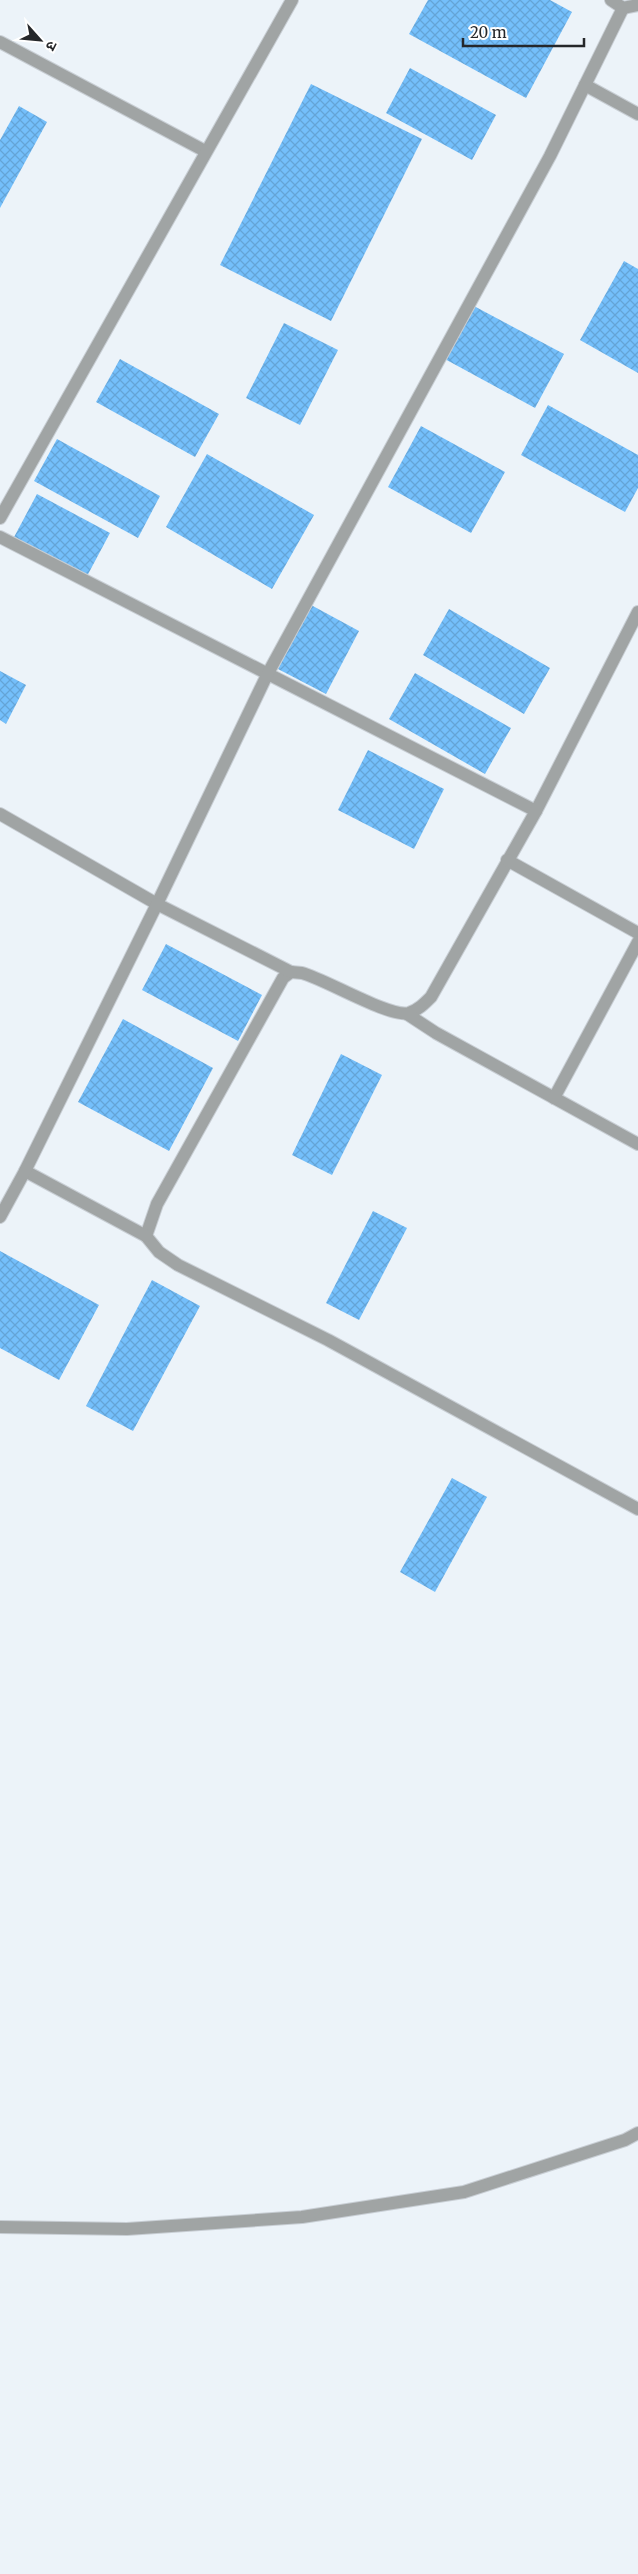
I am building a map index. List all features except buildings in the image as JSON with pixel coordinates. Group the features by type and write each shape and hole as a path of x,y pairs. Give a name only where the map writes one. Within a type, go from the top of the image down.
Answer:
{"street":[{"path":"0,518 205,151 292,0"},
{"path":"611,0 623,8 638,5"},
{"path":"0,1217 25,1171 157,904 267,675 545,165 623,8"},
{"path":"0,42 205,151"},
{"path":"585,85 638,114"},
{"path":"0,537 536,811"},
{"path":"407,1014 420,1008 431,997 536,811 638,612"},
{"path":"0,814 157,904 291,972 312,976 389,1010 407,1014 436,1033 638,1144"},
{"path":"507,860 638,933"},
{"path":"554,1098 638,942"},
{"path":"146,1236 162,1196 277,987 291,972"},
{"path":"25,1171 146,1236 159,1252 178,1264 328,1340 638,1509"},
{"path":"0,2227 127,2229 302,2217 464,2192 638,2133"}]}
